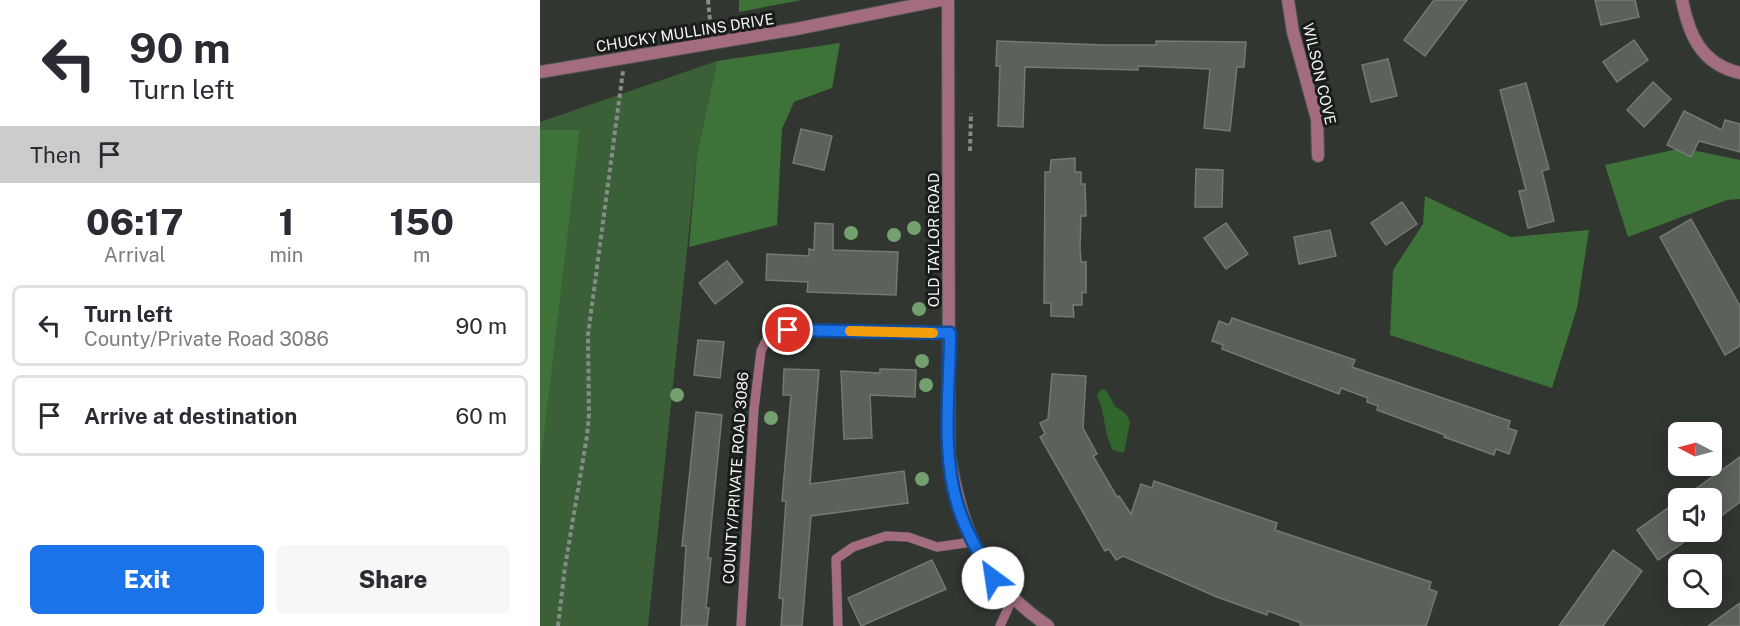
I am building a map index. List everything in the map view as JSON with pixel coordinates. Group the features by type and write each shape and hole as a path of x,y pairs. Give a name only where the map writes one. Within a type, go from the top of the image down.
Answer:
{"street":[{"name":"CHUCKY MULLINS DRIVE","path":"540,72 796,30 941,0"},
{"name":"OLD TAYLOR ROAD","path":"948,0 949,454 957,502 972,542 993,578 1048,626"},
{"name":"WILSON COVE","path":"1288,0 1293,32 1317,119 1318,156"},
{"path":"1682,0 1693,40 1710,59 1730,71 1740,73"}],"lane":[{"name":"COUNTY/PRIVATE ROAD 3086","path":"741,626 754,409 761,351 767,339 776,333 788,330 950,333"},
{"path":"838,626 836,559 853,547 886,536 908,537 937,547 972,542"},
{"path":"1000,626 1013,597"}],"path":[{"path":"708,0 712,43"},
{"path":"558,626 566,556 587,436 588,334 625,58"},
{"path":"970,151 971,113"}],"shaded area":[{"path":"739,0 802,0 739,12"},
{"path":"840,43 832,88 794,102 782,129 777,225 689,247 697,154 717,61"},
{"path":"717,61 697,154 648,626 540,626 540,454 580,131 540,130 540,122"},
{"path":"540,130 580,130 540,467"},
{"path":"1682,148 1740,160 1740,199 1727,200 1628,237 1605,165"},
{"path":"1425,196 1511,237 1589,230 1577,308 1552,388 1390,335 1393,270 1423,224"},
{"path":"1101,389 1106,390 1115,406 1126,414 1130,422 1124,453 1113,450 1110,443 1097,396"}],"building":[{"path":"1434,0 1467,0 1425,56 1404,40"},
{"path":"1595,0 1635,0 1639,17 1601,25"},
{"path":"1634,40 1648,60 1617,82 1603,62"},
{"path":"997,41 1105,45 1156,45 1156,41 1246,42 1244,67 1237,67 1230,131 1204,128 1210,69 1138,66 1138,70 1025,67 1023,127 998,126 1000,66 996,66"},
{"path":"1388,59 1397,96 1371,102 1362,65"},
{"path":"1653,82 1671,99 1644,127 1627,110"},
{"path":"1526,83 1549,169 1542,171 1554,221 1528,228 1519,191 1526,190 1500,90"},
{"path":"1684,111 1722,130 1725,120 1740,124 1740,152 1699,141 1691,157 1667,145"},
{"path":"801,129 832,136 824,170 793,163"},
{"path":"1075,158 1075,172 1081,172 1081,184 1085,184 1086,216 1081,216 1080,248 1081,262 1086,262 1086,293 1082,292 1082,305 1073,305 1074,317 1051,316 1051,303 1044,303 1045,172 1050,172 1051,160"},
{"path":"1196,169 1223,170 1222,207 1195,207"},
{"path":"1402,202 1417,224 1386,245 1371,223"},
{"path":"1691,219 1740,306 1740,346 1725,355 1660,237"},
{"path":"815,223 833,224 833,250 898,252 896,295 807,292 808,282 766,280 767,254 809,256 809,249 814,250"},
{"path":"1226,223 1248,254 1226,269 1204,238"},
{"path":"1330,230 1336,256 1299,264 1294,237"},
{"path":"727,261 743,282 715,304 699,283"},
{"path":"1232,318 1355,360 1352,367 1510,421 1508,428 1517,431 1509,454 1496,449 1494,455 1444,437 1445,435 1377,410 1378,406 1367,402 1368,398 1341,388 1339,394 1222,349 1223,345 1212,341 1219,321 1229,325"},
{"path":"698,340 724,342 720,378 694,375"},
{"path":"784,369 819,370 810,484 904,471 908,503 811,516 802,626 781,626 783,599 779,598 786,501 782,501 791,395 783,395"},
{"path":"880,369 916,370 915,397 870,395 872,438 844,439 841,371 880,373"},
{"path":"1052,374 1086,376 1083,428 1097,454 1093,456 1117,497 1119,496 1131,514 1141,484 1152,488 1154,481 1277,523 1275,530 1431,582 1429,589 1437,592 1426,626 1300,626 1301,623 1268,611 1267,615 1217,597 1123,556 1116,560 1109,549 1105,551 1040,437 1045,434 1040,423 1048,419"},
{"path":"696,412 722,415 708,558 711,558 706,608 709,608 707,626 681,626 686,546 682,546"},
{"path":"1740,457 1740,502 1722,516 1722,488 1697,488 1714,476 1722,476 1722,470"},
{"path":"1668,508 1668,542 1684,542 1658,560 1637,530"},
{"path":"1613,550 1642,571 1603,626 1559,626"},
{"path":"932,560 946,589 861,626 848,598"},
{"path":"1740,603 1740,626 1708,626"}],"slow traffic":[{"path":"850,331 933,333"}],"route":[{"path":"788,330 950,333 949,454 957,502 972,542 993,578"}]}
